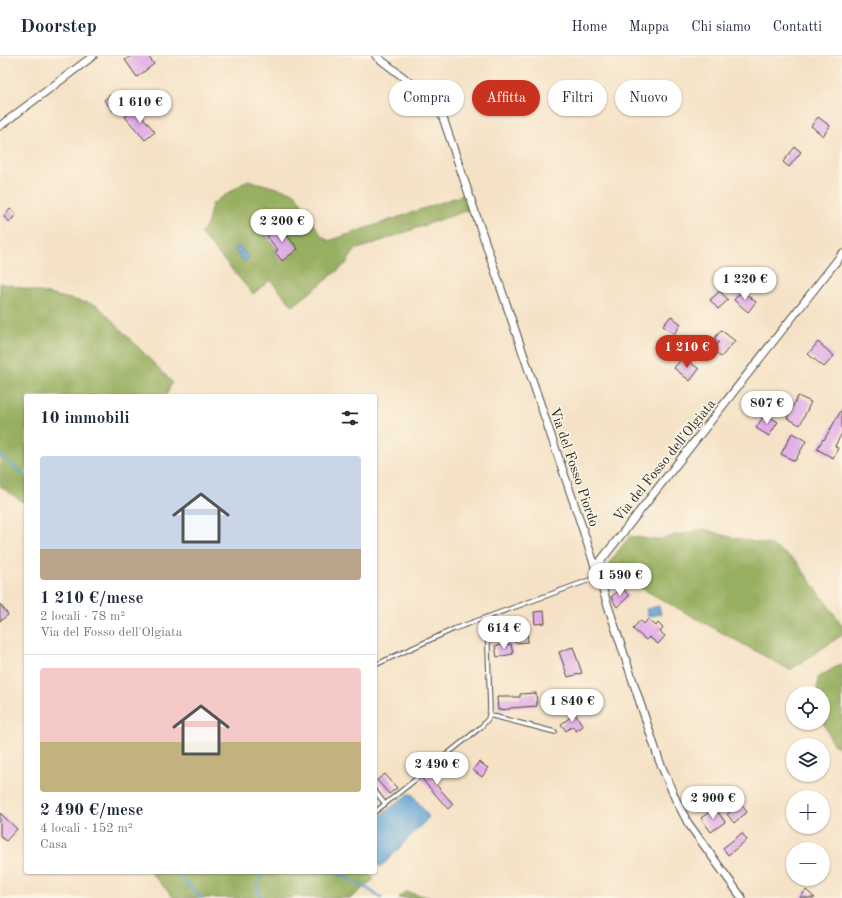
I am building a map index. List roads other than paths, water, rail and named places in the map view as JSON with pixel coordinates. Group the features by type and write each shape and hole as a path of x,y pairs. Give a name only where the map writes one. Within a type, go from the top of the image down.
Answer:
{"street":[{"path":"0,126 93,56"},
{"name":"Via del Fosso Piordo","path":"376,56 434,101 441,112 659,760 675,798 688,823 742,898"},
{"name":"Via del Fosso dell'Olgiata","path":"595,568 842,254"}],"lane":[{"path":"377,664 454,629 598,577"},
{"path":"377,810 481,727 489,715 487,617"},
{"path":"489,715 555,732"},
{"path":"377,794 385,804"}],"water":[{"path":"237,246 240,247 249,258 244,262 235,251 234,248"},
{"path":"659,606 661,614 648,617 646,609"},
{"path":"408,794 412,794 429,817 381,867 377,864 377,818"}],"waterway":[{"path":"0,455 24,474"},
{"path":"179,874 182,879 201,898"},
{"path":"261,898 257,886 260,877 264,874"},
{"path":"339,874 368,889 381,898"}]}
